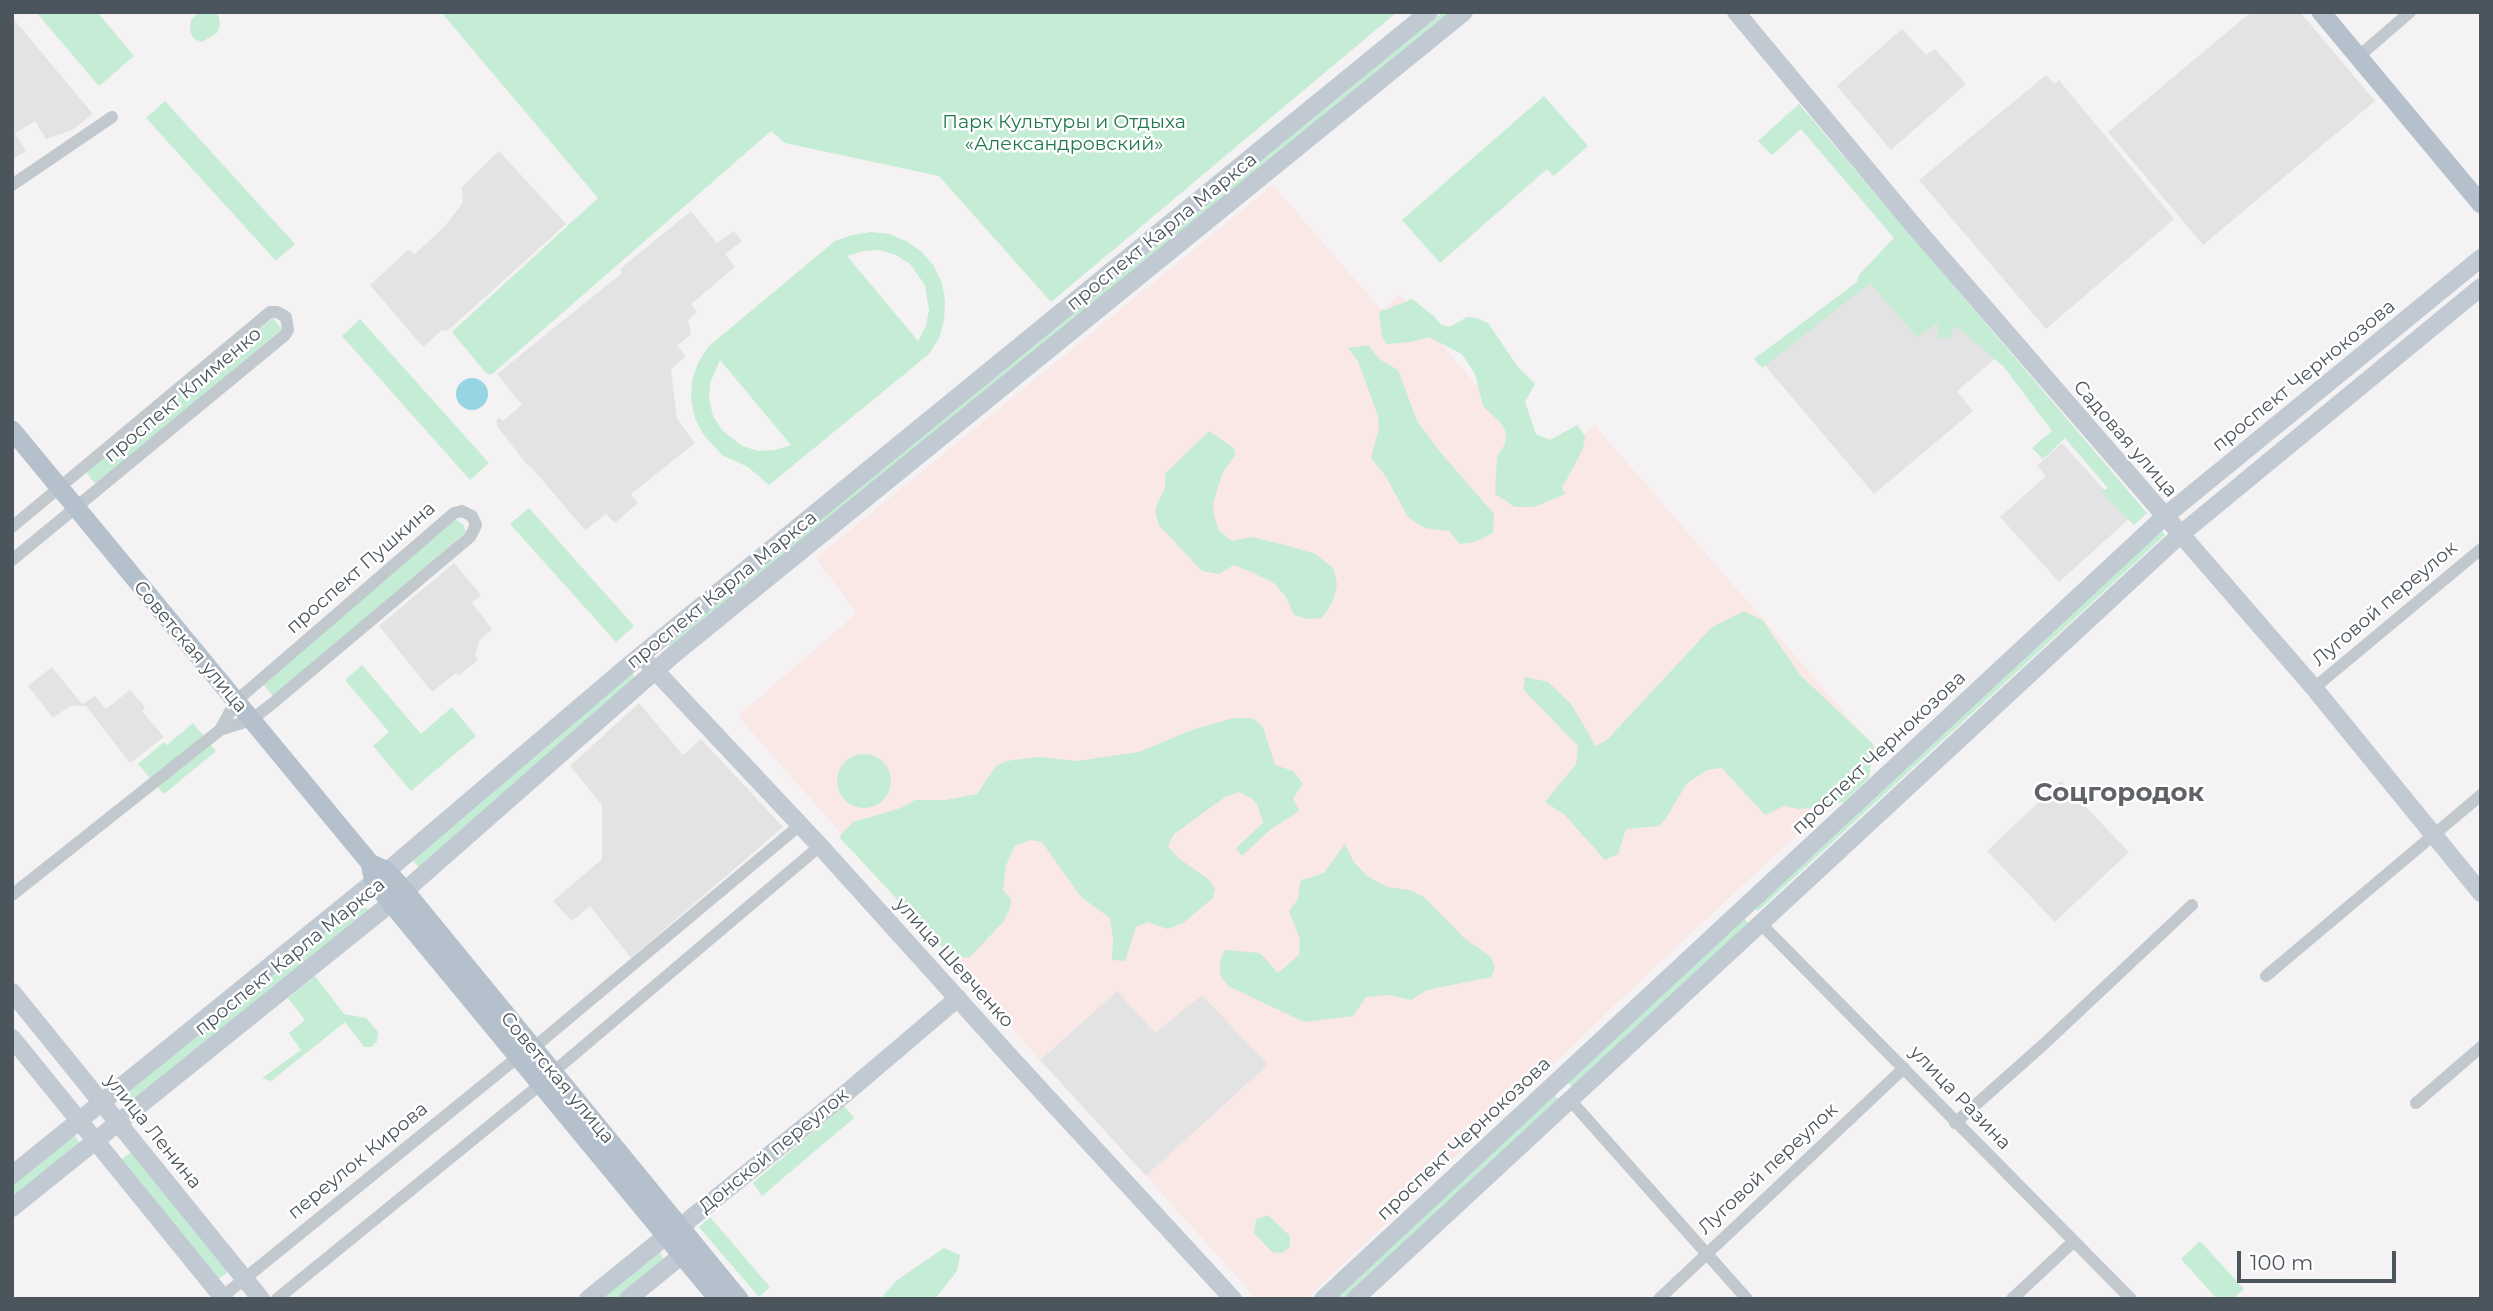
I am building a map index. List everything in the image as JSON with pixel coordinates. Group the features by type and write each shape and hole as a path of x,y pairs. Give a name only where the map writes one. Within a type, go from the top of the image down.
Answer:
{"main road":[{"path":"2321,12 2481,204"},
{"name":"Советская улица","path":"12,430 674,1232 739,1299"},
{"name":"Советская улица","path":"674,1232 682,1255 719,1299"}],"street":[{"name":"проспект Карла Маркса","path":"12,1175 103,1103 377,872 1429,12"},
{"name":"проспект Карла Маркса","path":"12,1208 398,897 656,670 1464,12"},
{"name":"Садовая улица","path":"1735,12 1914,226 2314,688 2481,894"},
{"path":"2358,57 2410,12"},
{"path":"12,185 112,117"},
{"name":"проспект Чернокозова","path":"1323,1299 2164,517 2481,258"},
{"path":"1355,1299 2181,534 2481,287"},
{"name":"проспект Клименко","path":"12,527 270,312 286,317 288,330 285,335 12,560"},
{"name":"проспект Пушкина","path":"12,895 220,730 251,720 470,537 476,525 472,516 462,511 454,513 236,701 220,730"},
{"name":"Луговой переулок","path":"2314,688 2481,549"},
{"name":"улица Шевченко","path":"642,656 820,846 1233,1299"},
{"path":"2266,976 2481,795"},
{"name":"переулок Кирова","path":"223,1298 800,825"},
{"path":"277,1299 547,1079 820,846"},
{"path":"1955,1123 2043,1045 2192,905"},
{"name":"улица Разина","path":"1761,924 2131,1299"},
{"name":"улица Ленина","path":"12,992 261,1299"},
{"name":"Донской переулок","path":"588,1299 845,1094 958,998"},
{"path":"12,1038 223,1298"},
{"path":"2416,1103 2481,1047"},
{"name":"Луговой переулок","path":"1659,1299 1904,1068"},
{"path":"1571,1101 1746,1299"},
{"path":"2012,1299 2074,1241"},
{"path":"628,1299 682,1255"}],"shaded area":[{"path":"2251,12 2300,12 2375,101 2203,245 2108,132"},
{"path":"12,17 93,114 72,130 46,139 35,121 15,133 26,151 12,160"},
{"path":"1902,29 1926,55 1935,49 1966,84 1891,150 1837,86"},
{"path":"2046,75 2054,84 2059,80 2174,219 2046,329 1919,180"},
{"path":"499,151 566,224 447,331 440,329 441,331 423,347 370,285 408,250 415,254 444,227 463,203 462,187"},
{"path":"1273,185 1382,311 1400,295 1543,464 1595,426 1882,756 1675,948 1306,1299 1257,1299 1146,1176 1268,1065 1202,995 1155,1033 1117,991 1040,1060 738,716 857,613 816,558"},
{"path":"691,211 717,243 734,231 742,241 725,254 735,267 691,304 697,312 688,320 691,334 677,346 686,356 671,369 677,419 695,443 631,494 638,503 615,523 606,514 585,530 527,465 497,426 496,421 499,418 503,421 522,405 497,374 622,273 620,269"},
{"path":"1907,241 2002,353 1957,391 1973,411 1874,494 1762,362"},
{"path":"2062,443 2130,518 2059,582 2000,517 2046,476 2037,466"},
{"path":"454,563 481,595 472,603 492,629 479,641 475,656 478,660 432,692 379,626"},
{"path":"52,667 82,704 95,696 106,709 130,690 145,707 142,711 164,737 130,763 86,706 70,706 53,718 28,686"},
{"path":"639,703 683,755 701,739 783,827 631,958 590,906 572,921 553,901 602,859 602,805 570,766"},
{"path":"2061,781 2129,852 2055,922 1987,851"},
{"path":"1117,991 1202,994 1269,1064 1146,1176 1040,1060"}],"green space":[{"path":"36,12 97,12 134,56 99,86"},
{"path":"199,12 215,12 220,26 217,33 202,42 194,39 190,31 191,20"},
{"name":"Парк Культуры и Отдыха «Александровский»","path":"441,12 1397,12 1051,302 939,176 785,143 771,131 491,375 485,372 452,332 598,198"},
{"path":"1443,12 1453,12 672,649 668,644"},
{"path":"1544,96 1588,146 1554,176 1547,169 1440,263 1402,220"},
{"path":"165,101 295,244 276,261 146,118"},
{"path":"1799,104 2147,513 2134,525 2101,492 2108,488 2065,438 2043,459 2032,448 2052,431 2004,367 1955,325 1950,339 1938,337 1938,323 1917,337 1870,283 1762,368 1754,359 1857,282 1859,275 1894,238 1801,129 1772,155 1758,141"},
{"path":"871,232 889,234 922,252 934,266 942,283 945,301 939,338 929,354 769,485 748,467 722,455 703,434 695,418 691,400 692,381 698,363 708,347 835,241","holes":["880,250 896,255 910,264 925,285 929,310 926,326 918,341 847,256","720,360 791,445 758,451 742,446 722,430 713,416 709,399 710,383"]},
{"path":"1412,299 1441,325 1450,327 1467,317 1488,323 1518,367 1535,384 1525,402 1536,434 1550,440 1577,425 1585,436 1583,449 1562,488 1565,494 1534,507 1515,507 1495,494 1497,457 1505,444 1506,432 1500,422 1483,406 1475,374 1462,354 1429,337 1386,344 1382,335 1379,313 1383,308 1383,311"},
{"path":"273,318 282,329 96,485 86,472"},
{"path":"360,319 489,463 470,480 342,336"},
{"path":"1368,345 1379,359 1398,370 1417,421 1494,514 1493,533 1475,542 1460,544 1449,531 1425,528 1408,517 1385,475 1371,458 1379,428 1378,416 1358,361 1348,348"},
{"path":"1209,431 1234,448 1236,454 1223,472 1213,503 1219,531 1232,541 1251,537 1315,554 1333,568 1337,584 1333,601 1322,618 1307,619 1294,615 1286,597 1274,583 1234,565 1219,574 1202,571 1159,525 1155,509 1165,488 1165,474"},
{"path":"529,508 634,626 616,642 510,524"},
{"path":"454,519 463,524 466,532 275,698 261,682"},
{"path":"2161,530 2165,535 1758,911 1753,908"},
{"path":"1744,611 1763,621 1800,675 1874,745 1869,778 1844,802 1799,809 1784,806 1765,815 1722,768 1707,770 1687,783 1659,826 1626,829 1618,854 1605,860 1564,814 1545,802 1576,764 1578,746 1523,689 1525,677 1548,682 1571,704 1596,746 1607,740 1711,628"},
{"path":"362,665 421,734 452,707 476,736 411,791 373,746 389,732 345,680"},
{"path":"630,671 638,680 419,868 411,858"},
{"path":"1234,718 1252,718 1263,727 1275,765 1293,771 1303,784 1293,798 1299,811 1271,829 1242,856 1236,848 1263,823 1257,804 1239,792 1225,797 1174,834 1168,846 1177,857 1209,880 1215,889 1213,898 1183,923 1167,929 1148,922 1136,927 1125,961 1112,960 1110,918 1081,897 1042,842 1030,840 1015,846 1006,865 1003,890 1011,899 1004,921 970,957 953,959 839,837 853,822 901,808 915,800 946,800 977,794 996,766 1007,761 1037,757 1077,761 1139,752 1192,730"},
{"path":"193,723 216,751 164,794 138,764"},
{"path":"864,754 883,762 891,781 883,800 864,808 845,800 837,781 845,762"},
{"path":"1345,844 1353,861 1367,876 1387,887 1409,890 1424,897 1464,938 1491,957 1495,968 1491,977 1427,990 1411,1000 1389,995 1366,997 1353,1016 1304,1022 1228,986 1220,975 1220,961 1225,950 1260,953 1278,973 1299,955 1300,939 1289,911 1298,899 1300,881 1324,873"},
{"path":"360,901 370,912 133,1104 123,1092"},
{"path":"1743,917 1752,927 1573,1088 1564,1078"},
{"path":"315,976 344,1014 366,1018 378,1032 377,1041 372,1047 364,1047 345,1022 271,1081 262,1078 301,1050 289,1033 305,1020 288,998"},
{"path":"1554,1095 1560,1101 1349,1299 1332,1299"},
{"path":"844,1106 854,1118 762,1196 753,1183"},
{"path":"72,1132 82,1146 12,1203 12,1179"},
{"path":"131,1152 228,1272 216,1281 119,1161"},
{"path":"1268,1215 1290,1236 1290,1247 1282,1253 1272,1252 1254,1233 1256,1219"},
{"path":"710,1217 770,1287 759,1297 699,1227"},
{"path":"2200,1241 2244,1289 2233,1299 2217,1299 2181,1259"},
{"path":"944,1248 960,1255 957,1271 935,1299 880,1299 896,1281"},
{"path":"658,1252 663,1259 616,1299 595,1299"}],"water":[{"path":"472,378 483,383 488,394 483,405 472,410 461,405 456,394 461,383"}],"district":[{"name":"Соцгородок","path":"2119,793"}]}
